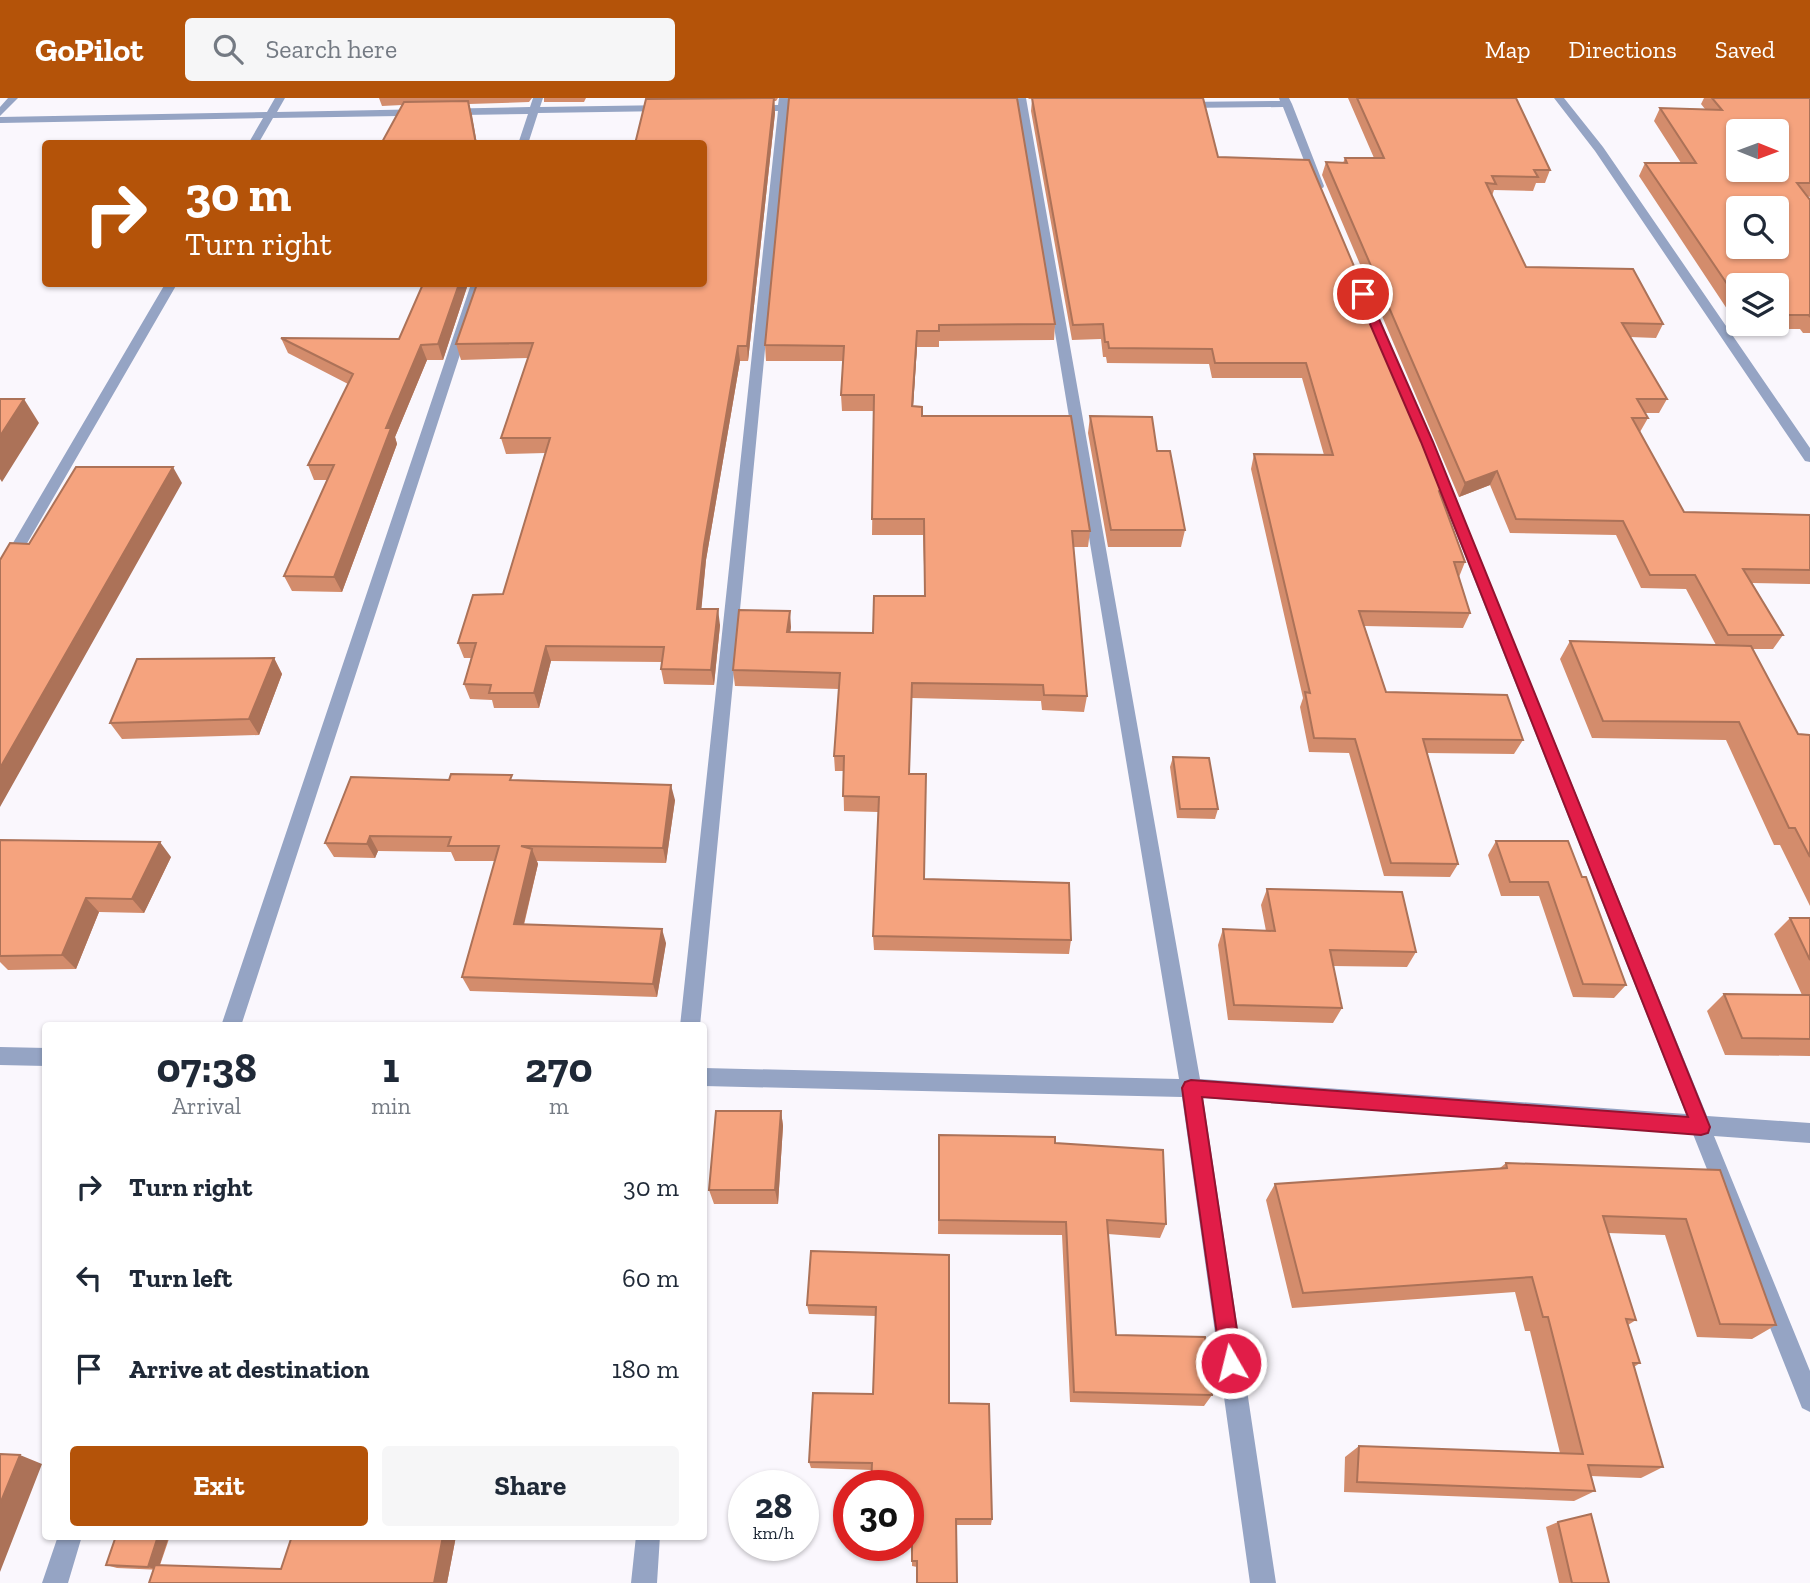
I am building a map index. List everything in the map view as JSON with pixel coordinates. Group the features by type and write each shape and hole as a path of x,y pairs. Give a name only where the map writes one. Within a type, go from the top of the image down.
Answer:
{"street":[{"path":"0,113 13,98"},
{"path":"255,140 280,98"},
{"path":"1559,98 1599,149 1810,458"},
{"path":"1176,105 1286,101 1326,207"},
{"path":"524,140 537,103"},
{"path":"0,120 270,114 537,103 687,108"},
{"path":"742,108 784,103 823,107"},
{"path":"690,1022 784,103"},
{"path":"1022,104 1191,1088 1264,1583"},
{"path":"0,578 169,287"},
{"path":"232,1022 476,287"},
{"path":"1432,454 1810,1400"},
{"path":"0,1056 42,1057"},
{"path":"707,1077 1191,1088 1810,1133"},
{"path":"55,1583 69,1540"},
{"path":"644,1583 648,1540"}],"building":[{"path":"774,98 747,346 738,346 704,545 697,609 718,609 711,670 661,669 664,647 546,646 534,693 489,693 491,685 464,684 476,643 458,643 473,595 503,594 550,438 501,438 533,343 456,344 476,287 707,287 707,140 636,140 646,99"},
{"path":"789,98 1017,98 1055,324 939,325 939,331 917,331 912,406 922,407 922,416 1071,416 1090,531 1072,531 1087,696 1044,695 1043,685 912,683 909,774 926,774 924,879 1069,883 1071,940 873,936 879,797 843,796 844,756 834,756 840,673 733,670 739,610 790,611 787,632 873,633 874,596 925,596 924,519 872,519 874,395 841,395 844,346 765,345"},
{"path":"1032,98 1203,98 1218,157 1309,160 1448,488 1439,491 1465,562 1454,562 1470,613 1359,611 1386,692 1507,695 1523,740 1423,739 1458,864 1391,863 1355,739 1314,738 1305,692 1310,693 1254,454 1333,455 1306,363 1215,363 1212,349 1109,348 1108,342 1105,342 1103,324 1073,325"},
{"path":"1357,98 1516,98 1550,170 1534,170 1538,177 1492,176 1496,184 1486,183 1526,267 1633,269 1663,324 1622,323 1667,399 1637,399 1648,418 1632,418 1684,512 1810,515 1810,570 1743,569 1783,635 1728,635 1695,575 1650,575 1623,521 1516,519 1497,471 1465,483 1326,162 1347,163 1345,158 1384,158"},
{"path":"1712,98 1810,98 1810,183 1797,183 1810,200 1810,317 1789,315 1789,273 1726,273 1726,282 1645,163 1696,163 1660,108 1722,110"},
{"path":"468,101 475,140 383,140 404,102"},
{"path":"422,287 458,287 438,344 421,345 386,428 391,428 334,577 284,576 334,465 308,465 353,374 281,338 399,339"},
{"path":"0,399 24,399 0,436"},
{"path":"1090,416 1152,417 1157,451 1170,451 1185,530 1111,530"},
{"path":"76,467 173,467 0,768 0,560 10,543 29,544"},
{"path":"1570,641 1751,646 1798,734 1810,735 1810,857 1795,828 1789,828 1739,722 1603,721"},
{"path":"274,658 249,719 110,723 137,659"},
{"path":"1173,757 1209,758 1218,809 1180,809"},
{"path":"451,774 512,775 510,780 671,785 663,848 521,846 532,849 514,924 662,929 653,984 462,977 499,846 448,846 451,837 370,836 367,844 325,843 351,777 449,780"},
{"path":"0,840 160,842 132,899 86,898 62,955 0,956"},
{"path":"1496,841 1568,841 1582,877 1586,877 1626,985 1583,984 1548,882 1510,882"},
{"path":"1267,889 1402,892 1416,952 1330,950 1342,1008 1234,1005 1223,929 1275,931"},
{"path":"1790,918 1810,918 1810,960"},
{"path":"1724,994 1810,995 1810,1039 1742,1038"},
{"path":"716,1111 781,1111 775,1190 709,1190"},
{"path":"939,1135 1055,1137 1055,1143 1163,1150 1166,1224 1107,1220 1116,1335 1205,1337 1212,1395 1074,1392 1066,1222 939,1220"},
{"path":"1506,1163 1720,1170 1776,1325 1720,1324 1686,1219 1603,1216 1636,1320 1626,1319 1640,1363 1633,1363 1663,1467 1588,1465 1595,1491 1357,1482 1359,1446 1583,1454 1548,1317 1543,1317 1532,1277 1303,1293 1275,1184 1507,1168"},
{"path":"811,1251 949,1255 949,1403 989,1404 992,1519 956,1519 957,1583 917,1583 917,1561 924,1561 924,1470 872,1470 872,1463 809,1462 813,1393 873,1394 876,1307 807,1305"},
{"path":"0,1454 20,1455 0,1504"},
{"path":"1591,1514 1609,1583 1572,1583 1558,1522"},
{"path":"115,1540 157,1540 148,1567 106,1565"},
{"path":"291,1540 442,1540 434,1583 149,1583 155,1565 281,1569"}],"route":[{"path":"1231,1363 1191,1088 1701,1127 1427,442 1363,294"}]}
